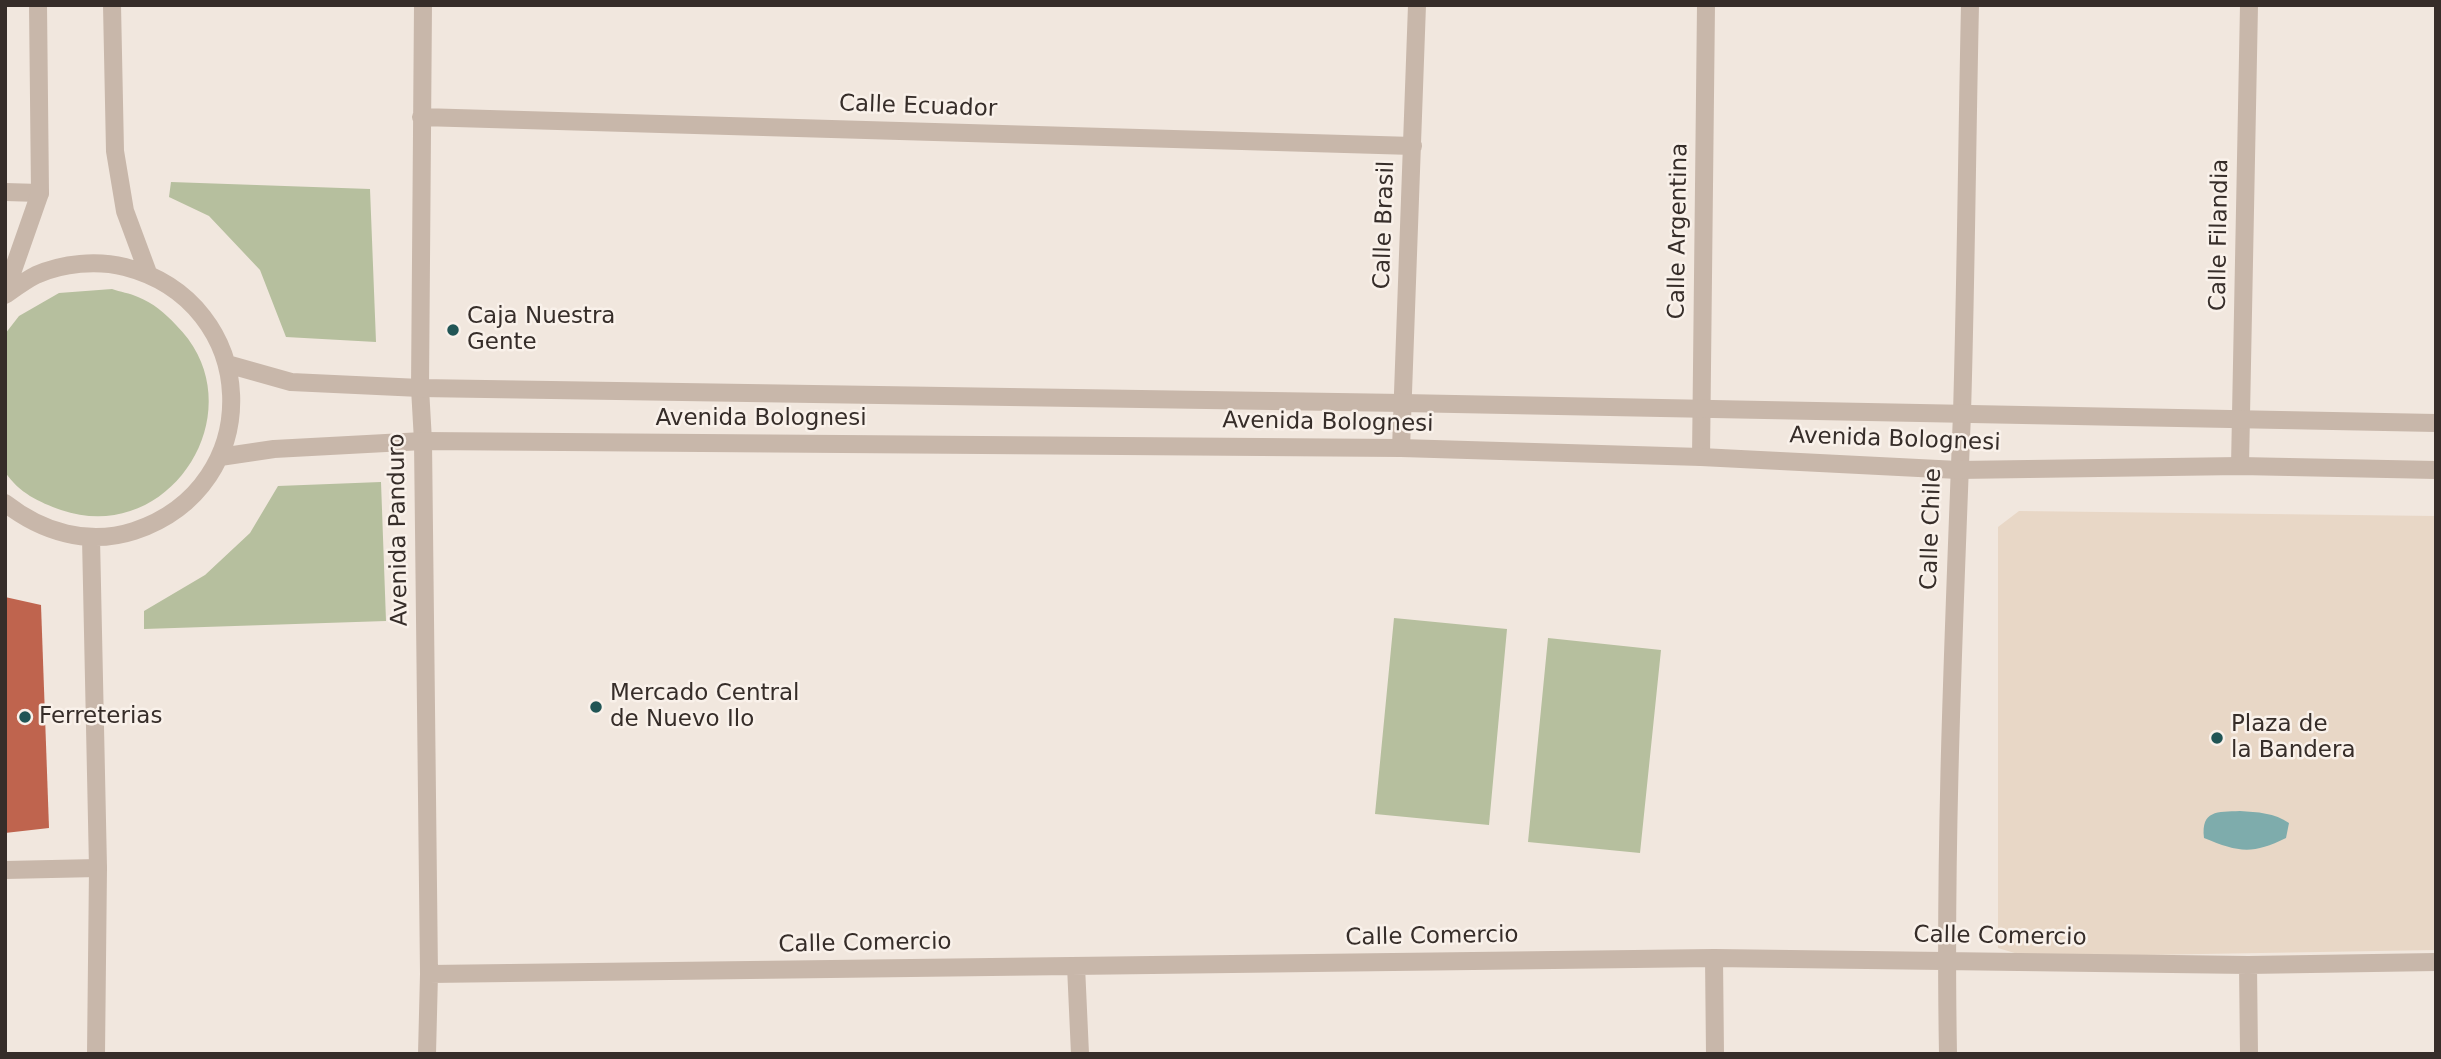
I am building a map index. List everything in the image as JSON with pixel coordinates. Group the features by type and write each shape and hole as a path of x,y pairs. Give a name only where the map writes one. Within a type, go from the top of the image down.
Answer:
{"street":[{"path":"5,294 40,193 38,5"},
{"path":"112,5 115,151 125,211 148,273"},
{"name":"Avenida Panduro","path":"423,5 420,388 423,442 429,974 427,1054"},
{"name":"Calle Brasil","path":"1401,448 1417,5"},
{"name":"Calle Argentina","path":"1701,457 1706,5"},
{"name":"Calle Chile","path":"1948,1054 1946,961 1958,470 1962,415 1970,5"},
{"name":"Calle Filandia","path":"2240,466 2249,5"},
{"name":"Calle Ecuador","path":"421,117 1413,146"},
{"path":"5,192 40,193"},
{"path":"5,294 36,275 73,264 110,263 148,273 175,288 198,310 216,335 227,364 232,388 228,435 220,457 204,485 181,508 154,524 124,534 91,538 44,527 22,516 5,503"},
{"name":"Avenida Bolognesi","path":"227,364 291,382 420,388 1403,402 2436,423"},
{"name":"Avenida Bolognesi","path":"220,457 274,449 423,442 1401,448 1701,457 1958,470 2240,466 2436,470"},
{"path":"5,525 22,516"},
{"path":"91,538 98,868 96,1054"},
{"path":"5,870 98,868"},
{"path":"1714,958 1714,1054"},
{"name":"Calle Comercio","path":"429,974 1714,958 2248,965 2436,962"},
{"path":"2248,965 2249,1054"},
{"path":"1076,966 1080,1054"}],"green space":[{"path":"171,182 370,189 376,342 286,337 260,270 209,216 169,197"},
{"path":"112,289 149,302 176,325 199,358 209,394 205,430 191,463 168,490 137,509 101,516 61,510 45,504 23,491 5,472 5,334 19,316 59,293"},
{"path":"381,482 386,621 144,629 144,611 205,575 250,533 278,486"},
{"path":"1394,618 1507,629 1489,825 1375,814"},
{"path":"1548,638 1661,650 1640,853 1528,842"}],"shaded area":[{"name":"Plaza de la Bandera","path":"2019,511 2436,516 2436,950 2028,957 1998,948 1998,527"}],"water":[{"path":"2240,811 2266,814 2284,820 2289,823 2286,838 2264,847 2245,850 2204,838 2205,822 2212,814"}],"building":[{"name":"Ferreterias","path":"5,597 41,605 49,828 5,833"}],"place":[{"name":"Caja Nuestra Gente","path":"453,330"},
{"name":"Mercado Central de Nuevo Ilo","path":"596,707"},
{"name":"Ferreterias","path":"25,717"},
{"name":"Plaza de la Bandera","path":"2217,738"}]}
